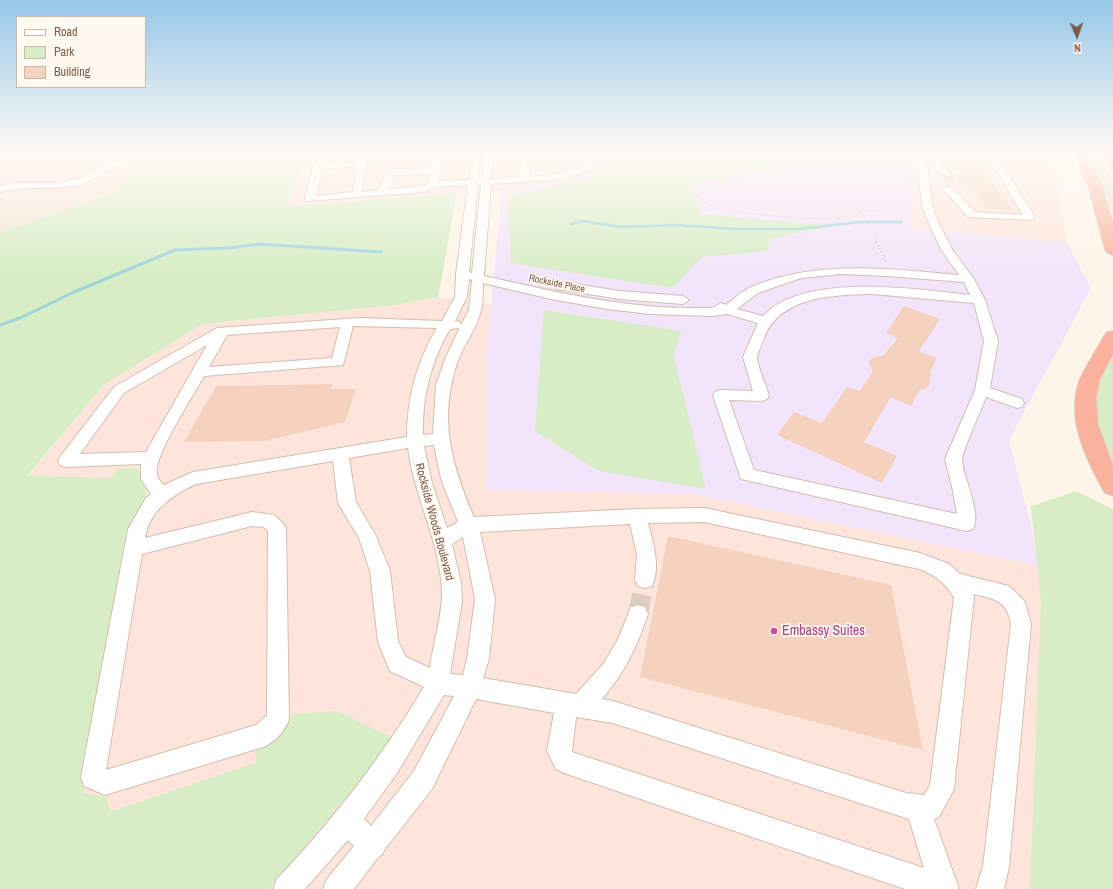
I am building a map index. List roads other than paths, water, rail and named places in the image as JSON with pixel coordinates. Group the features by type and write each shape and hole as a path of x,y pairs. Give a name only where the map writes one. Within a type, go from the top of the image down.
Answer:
{"highway":[{"path":"1093,195 1103,215 1113,250"},
{"path":"1113,336 1088,385 1086,399 1087,425 1093,445 1113,487"}],"street":[{"path":"311,195 310,199 351,195"},
{"name":"Rockside Woods Boulevard","path":"337,889 373,846 423,780 450,730 470,686 478,658 485,599 468,525 450,478 441,439 443,385 452,359 475,310 471,270 479,195"},
{"path":"932,195 927,205 934,224 948,251 968,279 979,300 991,341 982,390 953,460 962,491 967,524 747,475 720,395 762,396 750,357 765,321 772,313 793,301 832,292 871,290 979,300"},
{"path":"951,195 972,215 1029,218 1027,211 1017,195"},
{"path":"471,270 581,301 650,304 716,304 727,310 765,321"},
{"name":"Rockside Woods Boulevard","path":"287,889 331,842 397,755 438,683 451,616 451,584 441,541 422,483 416,441 415,420 425,369 436,342 456,310 471,270"},
{"path":"727,310 754,290 800,274 841,271 891,272 968,279"},
{"path":"152,458 66,462 119,390 222,332 360,322 446,324 467,326"},
{"path":"199,372 338,362 347,324"},
{"path":"163,495 150,484 147,470 152,458 222,332"},
{"path":"982,390 1017,403"},
{"path":"134,548 252,519 268,520 278,528 278,720 263,735 105,783 94,777 137,529 152,504 174,486 193,478 416,441 441,439"},
{"path":"341,454 342,473 347,503 366,536 380,571 388,642 398,664 438,683 470,686 613,712 906,806 930,808 942,789 964,597 956,582 942,569 920,561 704,515 637,516 468,525 441,541"},
{"path":"637,516 646,554 645,580"},
{"path":"956,582 1002,592 1018,608 1022,624 996,867 990,889"},
{"path":"638,614 628,644 612,670 573,705 559,751 564,761 944,889"},
{"path":"918,807 944,889"},
{"path":"347,821 373,846"}],"waterway":[{"path":"571,224 583,221 620,227 676,225 735,229 798,229 860,222 901,222"},
{"path":"0,325 20,318 74,292 175,250 229,248 260,244 381,252"}],"tunnel":[{"path":"638,614 645,580"}],"place":[{"name":"Embassy Suites","path":"774,631"}]}
